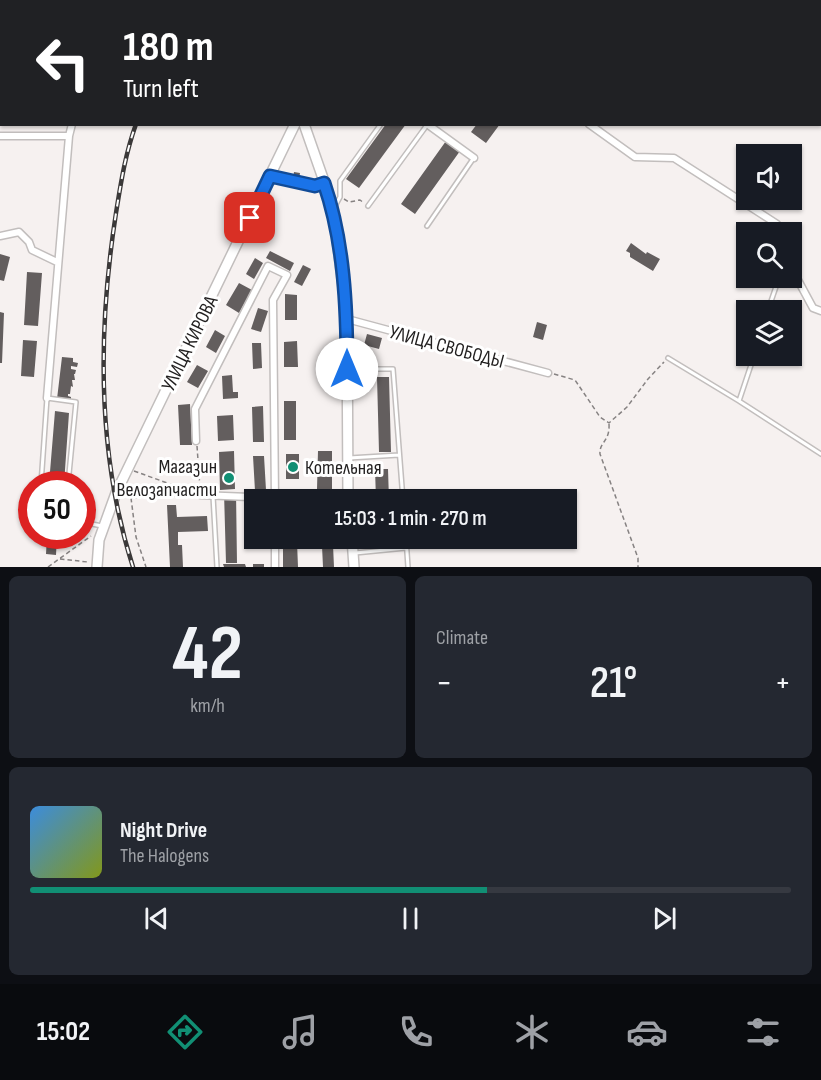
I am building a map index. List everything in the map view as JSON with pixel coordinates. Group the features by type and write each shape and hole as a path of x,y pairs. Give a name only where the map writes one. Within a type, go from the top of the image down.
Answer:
{"main road":[{"name":"УЛИЦА КИРОВА","path":"97,565 99,540 116,493 294,126"},
{"path":"305,126 333,207 347,319 348,489"},
{"path":"353,549 354,567"}],"street":[{"path":"47,398 57,262 72,126"},
{"path":"428,126 474,158"},
{"path":"592,126 635,157 674,158 774,222"},
{"path":"0,136 69,136"},
{"path":"0,236 19,232 29,242 32,250 57,262"},
{"path":"196,441 195,410 268,266 286,274 273,300 275,489"},
{"path":"802,288 813,308 821,311"},
{"name":"УЛИЦА СВОБОДЫ","path":"347,319 548,373"},
{"path":"200,495 244,498"},
{"path":"275,549 275,567"}],"lane":[{"path":"333,207 336,206 340,197 339,181 380,126"},
{"path":"368,206 426,126"},
{"path":"427,226 474,158"},
{"path":"270,176 315,186 324,183"},
{"path":"668,358 740,401 821,454"},
{"path":"740,401 751,366"},
{"path":"347,369 393,369 402,489"},
{"path":"42,471 47,398 75,402 69,471"},
{"path":"348,458 399,455"},
{"path":"213,496 217,567"},
{"path":"96,525 104,526"},
{"path":"353,554 397,549"},
{"path":"406,549 408,567"}],"path":[{"path":"340,197 349,202 360,200 368,206"},
{"path":"609,423 627,407 648,379 668,358"},
{"path":"548,373 575,380 600,417 609,423"},
{"path":"609,423 610,435 599,448 600,454 638,558 638,567"},
{"path":"196,441 200,495"},
{"path":"128,468 200,495"},
{"path":"116,493 131,498 200,495"},
{"path":"131,498 136,537 146,567"},
{"path":"48,567 104,526"},
{"path":"60,559 97,565"}],"building":[{"path":"385,126 405,126 359,188 346,179"},
{"path":"476,126 499,126 486,143 471,132"},
{"path":"446,141 460,151 415,214 401,204"},
{"path":"294,172 300,173 298,185 292,184"},
{"path":"631,243 646,254 647,252 660,259 653,271 630,257 630,253 626,251"},
{"path":"270,251 294,263 290,271 266,258"},
{"path":"0,254 10,257 4,281 0,280"},
{"path":"255,258 263,263 254,279 246,274"},
{"path":"303,265 311,269 302,286 294,282"},
{"path":"27,272 42,273 38,326 24,325"},
{"path":"239,283 252,290 239,313 226,305"},
{"path":"285,294 297,295 297,320 285,320"},
{"path":"258,308 268,311 261,332 251,329"},
{"path":"0,312 4,313 2,363 0,363"},
{"path":"537,322 547,325 543,340 533,337"},
{"path":"215,330 225,336 216,353 206,347"},
{"path":"367,334 382,338 379,349 364,345"},
{"path":"23,340 37,341 34,377 21,376"},
{"path":"297,341 298,367 284,367 284,342"},
{"path":"252,343 261,343 262,368 253,369"},
{"path":"62,357 73,358 73,362 78,363 77,367 71,366 71,369 76,370 75,380 72,380 73,387 71,386 70,394 68,394 71,401 57,399"},
{"path":"197,365 208,371 198,388 187,382"},
{"path":"232,375 233,392 238,392 238,398 223,399 222,376"},
{"path":"377,377 389,377 391,452 379,452"},
{"path":"284,401 296,401 296,440 284,440"},
{"path":"190,404 192,445 180,445 178,405"},
{"path":"263,406 264,442 253,442 252,407"},
{"path":"55,411 69,413 65,471 50,471"},
{"path":"233,415 234,440 218,441 217,416"},
{"path":"234,451 235,489 220,490 219,452"},
{"path":"318,451 332,451 332,489 317,489"},
{"name":"Котельная","path":"286,454 299,454 299,479 286,479"},
{"path":"253,456 264,456 266,489 255,489"},
{"path":"375,469 388,469 389,489 376,489"},
{"path":"224,492 236,492 237,563 226,563"},
{"path":"167,505 176,505 177,517 207,516 208,531 178,532 178,545 182,545 183,567 170,567"},
{"path":"46,549 56,549 56,555 46,554"},
{"path":"283,549 297,549 298,567 283,567"},
{"path":"322,549 333,549 334,567 323,567"},
{"path":"223,564 245,564 246,567 224,567"},
{"path":"253,564 264,564 264,567 253,567"}],"railway":[{"path":"133,567 121,524 107,436 104,346 110,257 116,213 126,158 135,126"}],"place":[{"name":"Котельная","path":"293,467"},
{"name":"Магазин Велозапчасти","path":"229,478"}],"route":[{"path":"250,218 270,176 315,186 324,183 333,207 342,270 347,319 347,369"}]}
